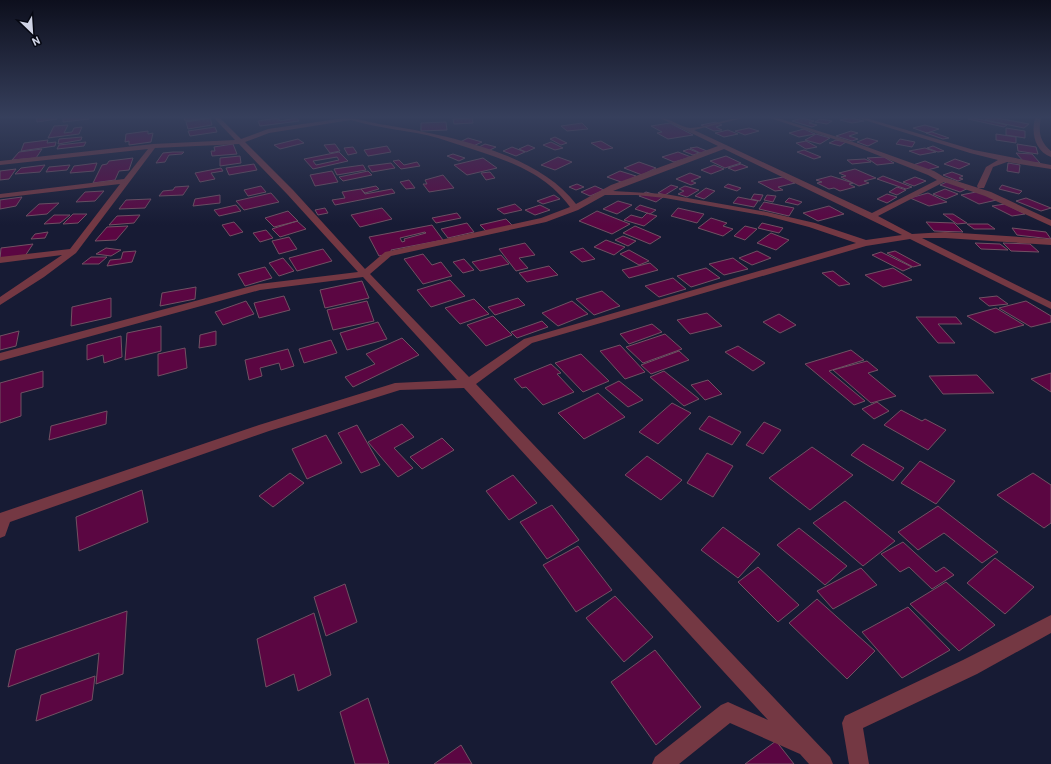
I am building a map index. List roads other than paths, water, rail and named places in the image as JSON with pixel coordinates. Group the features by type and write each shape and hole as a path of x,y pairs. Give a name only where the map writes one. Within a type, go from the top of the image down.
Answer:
{"street":[{"path":"0,163 85,154"},
{"path":"0,302 42,275 73,251 148,154"},
{"path":"252,154 290,192 804,746 823,764"},
{"path":"492,154 520,163 550,181 564,193 575,208"},
{"path":"0,357 260,287 365,274 388,254 543,220 575,208 600,194 706,154"},
{"path":"742,154 913,236 949,256 1051,306"},
{"path":"880,154 936,175 941,179 988,194 1051,223"},
{"path":"979,154 1006,160 1051,167"},
{"path":"981,186 991,164 1006,160"},
{"path":"872,216 941,181 941,179"},
{"path":"0,196 127,181"},
{"path":"600,194 636,193 665,196 726,208 753,211 802,222 866,243"},
{"path":"1,523 264,428 399,386 468,384 528,341 866,243 913,236 960,235 1051,242"},
{"path":"0,260 73,251"},
{"path":"859,764 852,723 970,667 1051,624"},
{"path":"662,764 728,712 804,746"}]}
